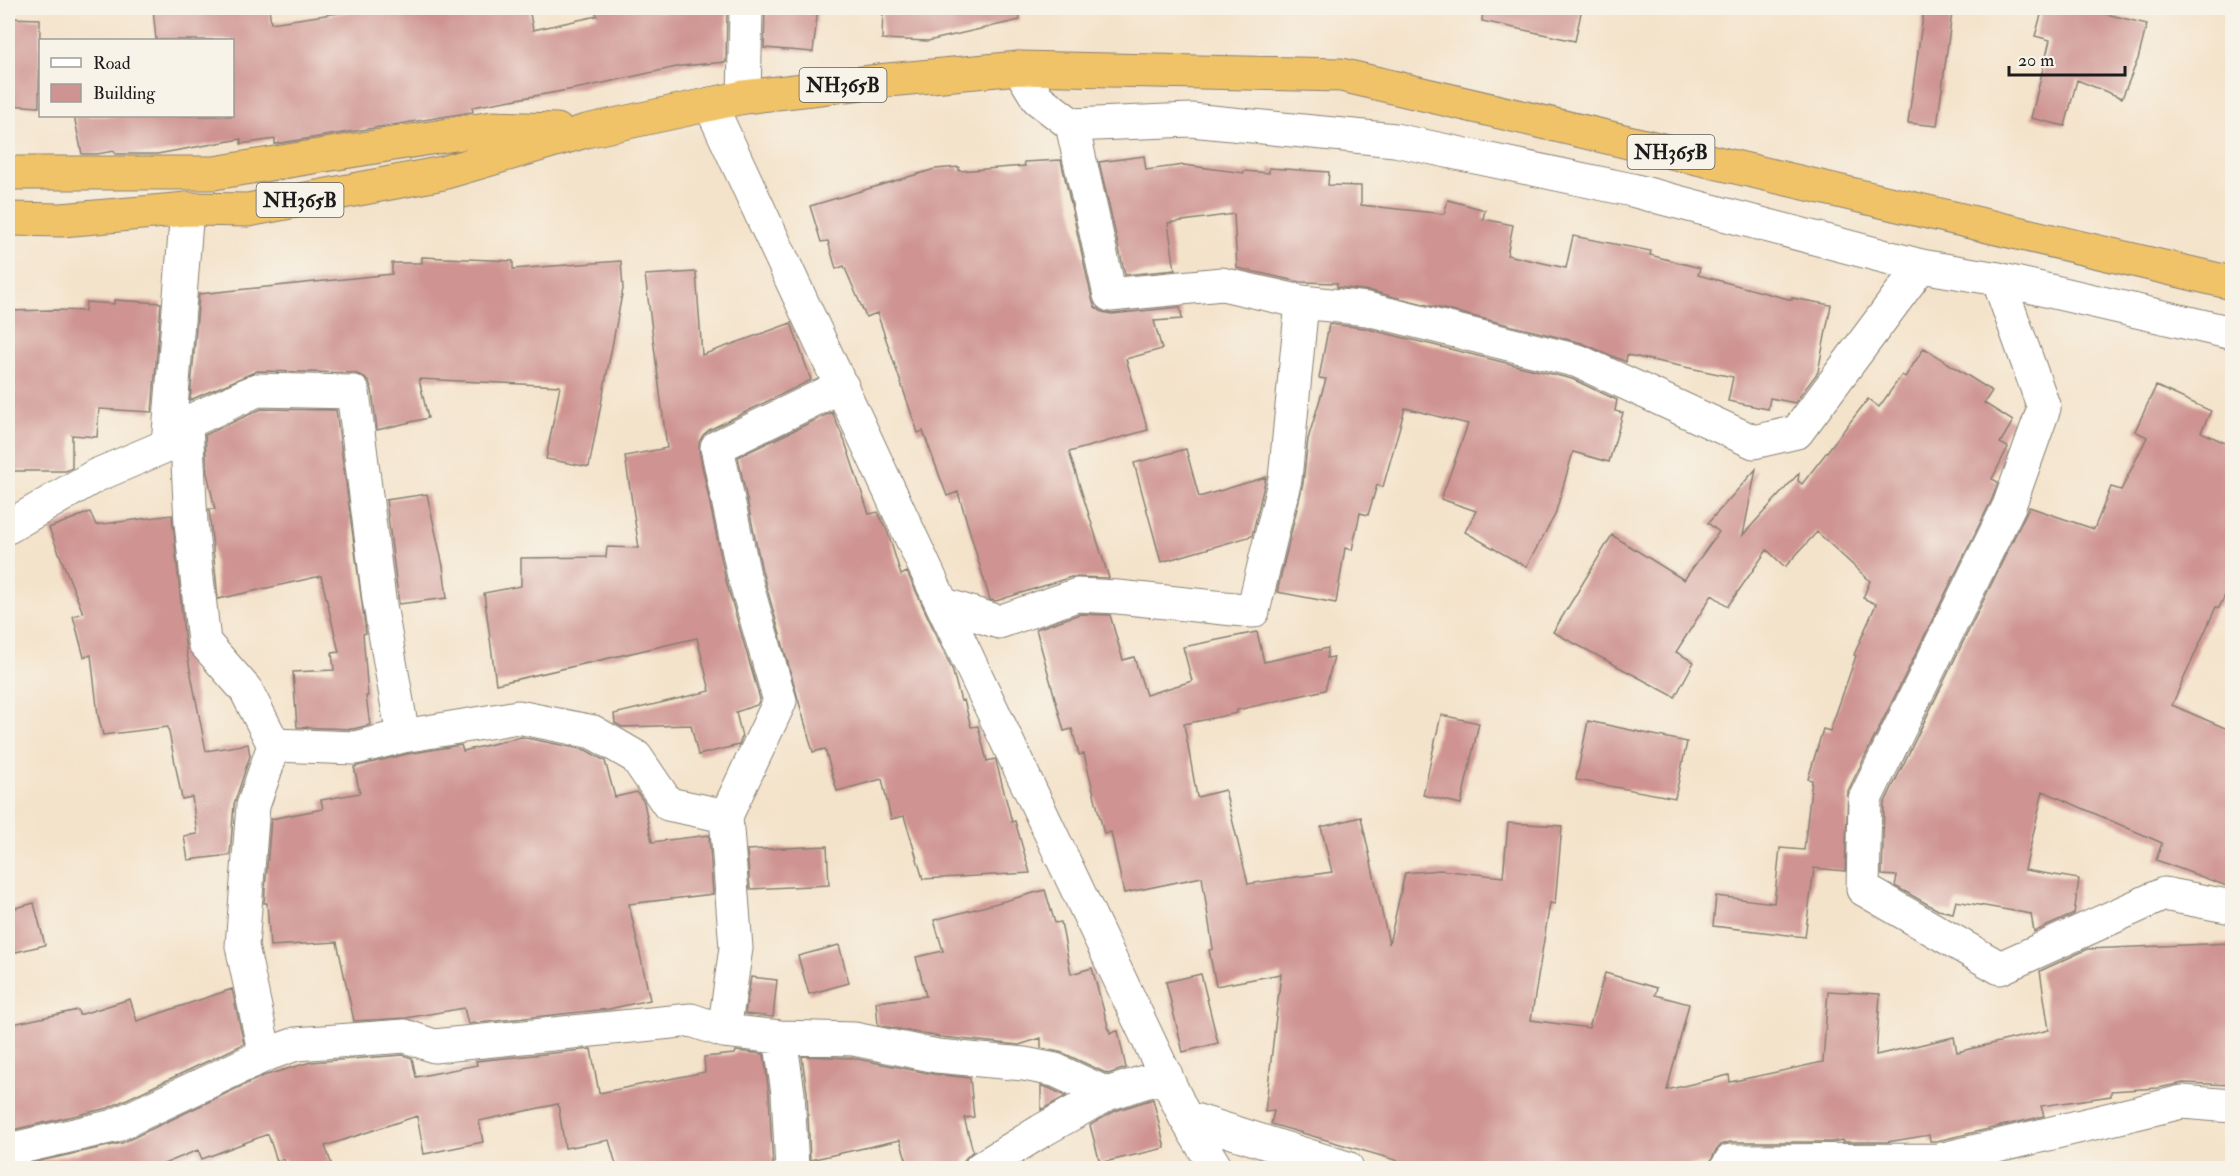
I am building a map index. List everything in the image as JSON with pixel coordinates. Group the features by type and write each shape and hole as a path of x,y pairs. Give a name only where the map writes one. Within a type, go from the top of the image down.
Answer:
{"highway":[{"name":"NH365B","path":"8,219 62,220 188,209 248,210 431,176 586,130 744,97 888,80 1019,68 1103,68 1341,75 2232,283"},
{"name":"NH365B","path":"8,174 214,173 492,128 586,130"}],"street":[{"path":"744,97 746,8"},
{"path":"1019,68 1038,99 1072,125 1191,120 1395,140 1632,190 1921,266 1998,279 2232,333"},
{"path":"710,105 942,604 1185,1117 1216,1168"},
{"path":"1072,125 1110,295 1222,284 1302,302 1367,309 1578,361 1754,442 1797,432 1921,266"},
{"path":"188,209 177,434 191,523 204,642 246,690 274,745 254,806 242,946 265,1055"},
{"path":"1998,279 2044,408 2009,506 1865,799 1863,889 2000,968 2164,894 2232,907"},
{"path":"942,604 999,622 1077,595 1253,611 1285,479 1302,302"},
{"path":"724,1031 736,948 726,816 780,701 744,576 717,447 842,386"},
{"path":"8,527 95,476 257,390 353,392 379,598 403,736"},
{"path":"274,745 355,748 403,736 519,717 592,732 636,757 669,804 726,816"},
{"path":"8,1150 114,1126 265,1055 296,1044 405,1036 434,1046 691,1020 724,1031 780,1037 854,1039 937,1056 1024,1064 1055,1070 1107,1094"},
{"path":"780,1037 788,1093 792,1168"},
{"path":"981,1168 1107,1094 1166,1075"},
{"path":"1727,1168 1731,1161 1939,1160 2182,1102 2232,1106"},
{"path":"1185,1117 1347,1168"}],"building":[{"path":"153,8 269,8 271,23 373,8 529,8 533,30 597,16 595,8 657,8 658,11 727,8 726,62 681,66 585,87 472,107 473,112 275,144 275,139 241,144 241,139 157,154 115,154 114,151 82,154 74,117 234,117 234,39 156,39"},
{"path":"765,8 818,8 813,52 764,48"},
{"path":"883,8 1019,8 1020,20 928,41 882,39"},
{"path":"1483,8 1582,8 1575,41 1482,21"},
{"path":"2043,8 2082,8 2147,24 2138,59 2122,98 2077,80 2065,126 2031,118 2050,40 2035,36"},
{"path":"1924,9 1952,13 1937,126 1908,123"},
{"path":"8,18 40,19 39,107 8,105"},
{"path":"1144,156 1146,170 1184,165 1244,173 1244,171 1269,173 1269,168 1329,172 1328,185 1361,186 1361,205 1444,214 1448,200 1485,210 1483,219 1513,225 1507,255 1566,268 1573,236 1651,251 1650,255 1700,268 1698,275 1792,300 1792,298 1831,305 1818,372 1795,403 1770,398 1768,409 1728,401 1733,377 1627,355 1626,362 1582,343 1371,291 1337,287 1337,283 1300,282 1237,268 1234,214 1168,223 1175,270 1125,275 1099,162"},
{"path":"1061,160 1095,307 1102,312 1112,314 1180,307 1182,319 1154,321 1162,349 1126,359 1148,430 1069,452 1109,578 1071,577 996,601 990,600 958,492 947,496 923,431 918,433 877,313 866,317 844,266 836,269 828,241 821,242 810,206 935,169 959,167 959,171 1025,166 1024,162"},
{"path":"422,257 513,261 513,269 621,261 623,289 589,467 546,459 560,386 419,379 428,418 377,430 369,382 354,373 257,371 190,400 199,294 392,274 392,263 422,263"},
{"path":"696,272 702,355 791,323 811,380 709,430 699,442 726,581 760,699 757,705 736,712 742,737 739,745 698,755 691,725 622,727 615,723 614,714 710,691 697,638 496,684 484,593 521,586 521,558 606,557 607,547 639,548 625,456 667,448 645,275"},
{"path":"114,300 161,303 152,412 99,409 97,437 72,435 72,468 66,471 8,471 8,311 85,311 86,302 114,304"},
{"path":"1329,324 1364,328 1572,379 1617,400 1615,411 1623,413 1609,462 1573,452 1555,515 1526,567 1465,532 1476,511 1441,499 1468,424 1405,408 1383,487 1377,485 1368,515 1360,513 1352,550 1345,548 1336,603 1277,592 1303,483 1308,439 1326,379 1319,378"},
{"path":"1924,348 1992,391 1984,403 2013,421 2000,443 2008,447 1992,479 1998,482 1992,499 1848,791 1845,871 1814,868 1805,937 1713,926 1716,896 1774,903 1780,848 1804,850 1812,780 1808,779 1823,729 1830,731 1856,656 1854,655 1876,604 1863,598 1870,581 1817,532 1785,567 1767,550 1728,606 1712,595 1676,652 1694,662 1675,697 1553,632 1612,535 1684,580 1719,532 1708,523 1756,469 1743,535 1799,473 1798,481 1802,484 1868,399 1879,407 1902,375 1905,377"},
{"path":"2156,386 2211,411 2201,432 2232,446 2232,581 2219,608 2216,607 2172,705 2232,731 2232,888 2156,860 2162,843 2043,791 2025,870 2079,879 2074,914 2034,932 2031,914 1956,901 1953,913 1938,910 1895,886 1897,876 1882,875 1884,804 2029,507 2094,529 2111,487 2121,490 2147,437 2135,431"},
{"path":"261,409 336,410 366,633 363,634 370,725 353,729 297,727 293,672 334,670 332,653 339,652 321,576 218,599 209,509 215,509 207,473 205,435"},
{"path":"832,412 845,442 869,514 878,512 888,533 901,575 907,572 952,669 971,727 978,726 987,761 995,759 996,761 1012,822 1015,821 1030,873 923,879 904,816 891,819 882,779 837,791 825,749 813,752 762,571 738,457"},
{"path":"1186,449 1199,497 1266,477 1252,536 1161,562 1134,463"},
{"path":"427,494 443,566 447,598 399,604 386,500"},
{"path":"90,512 96,525 172,515 185,644 206,751 248,744 250,756 234,804 230,855 188,860 184,836 197,834 192,797 182,799 168,727 103,735 98,715 91,655 84,657 73,616 83,613 49,528"},
{"path":"1080,614 1110,615 1123,660 1134,657 1146,695 1192,681 1183,647 1257,632 1264,662 1328,648 1327,658 1334,657 1325,690 1184,724 1197,797 1225,790 1248,884 1332,872 1321,827 1361,817 1389,944 1405,873 1440,870 1503,877 1508,823 1562,826 1555,904 1550,903 1531,1020 1589,1028 1605,973 1657,988 1655,995 1689,1004 1667,1090 1729,1075 1730,1082 1823,1062 1828,991 1880,994 1876,1055 1954,1037 1957,1052 2049,1030 2040,971 2088,949 2232,943 2232,1085 2183,1083 2158,1088 2111,1091 2111,1096 2041,1106 2044,1116 1937,1141 1930,1141 1929,1135 1887,1142 1842,1142 1842,1140 1833,1142 1730,1142 1721,1145 1710,1163 1664,1168 1423,1168 1271,1124 1274,1111 1265,1112 1281,974 1216,986 1209,950 1213,949 1202,877 1124,893 1111,832 1104,834 1084,754 1079,755 1072,729 1064,731 1036,629"},
{"path":"1441,715 1479,723 1461,804 1423,795"},
{"path":"1588,721 1687,742 1675,798 1576,780"},
{"path":"521,737 586,750 605,761 615,797 637,792 644,802 652,842 709,835 713,894 629,904 650,1000 609,1009 468,1024 464,1008 406,1018 354,1021 337,942 270,946 267,903 264,903 271,819 323,809 321,800 360,793 354,767 407,754 461,745 463,751"},
{"path":"827,846 829,885 750,889 747,850"},
{"path":"1045,890 1055,923 1061,922 1071,974 1092,968 1110,1033 1118,1031 1126,1068 1108,1074 1063,1053 1041,1048 1041,1038 1019,1045 940,1037 878,1025 876,1002 926,996 916,957 943,951 934,920"},
{"path":"34,903 45,945 8,954 8,910"},
{"path":"839,945 849,983 809,994 798,956"},
{"path":"1201,974 1218,1043 1183,1052 1166,982"},
{"path":"751,977 777,980 773,1017 745,1014"},
{"path":"232,989 244,1044 108,1108 8,1131 8,1025 78,1010 79,1015 130,999 137,1021"},
{"path":"591,1049 599,1093 705,1072 704,1057 735,1054 736,1051 764,1054 773,1168 617,1168 609,1140 565,1148 558,1104 479,1121 483,1142 424,1154 417,1116 325,1146 333,1168 287,1168 284,1159 277,1161 268,1134 202,1159 198,1150 154,1168 8,1168 122,1143 263,1076 311,1062 403,1055 412,1058 416,1077 477,1065 476,1061"},
{"path":"802,1057 852,1058 933,1074 970,1078 974,1117 964,1118 973,1151 963,1164 956,1168 909,1168 900,1140 810,1160 807,1092"},
{"path":"1041,1086 1049,1088 1066,1096 1041,1110"},
{"path":"1153,1099 1165,1148 1100,1163 1090,1125 1115,1111"}]}
